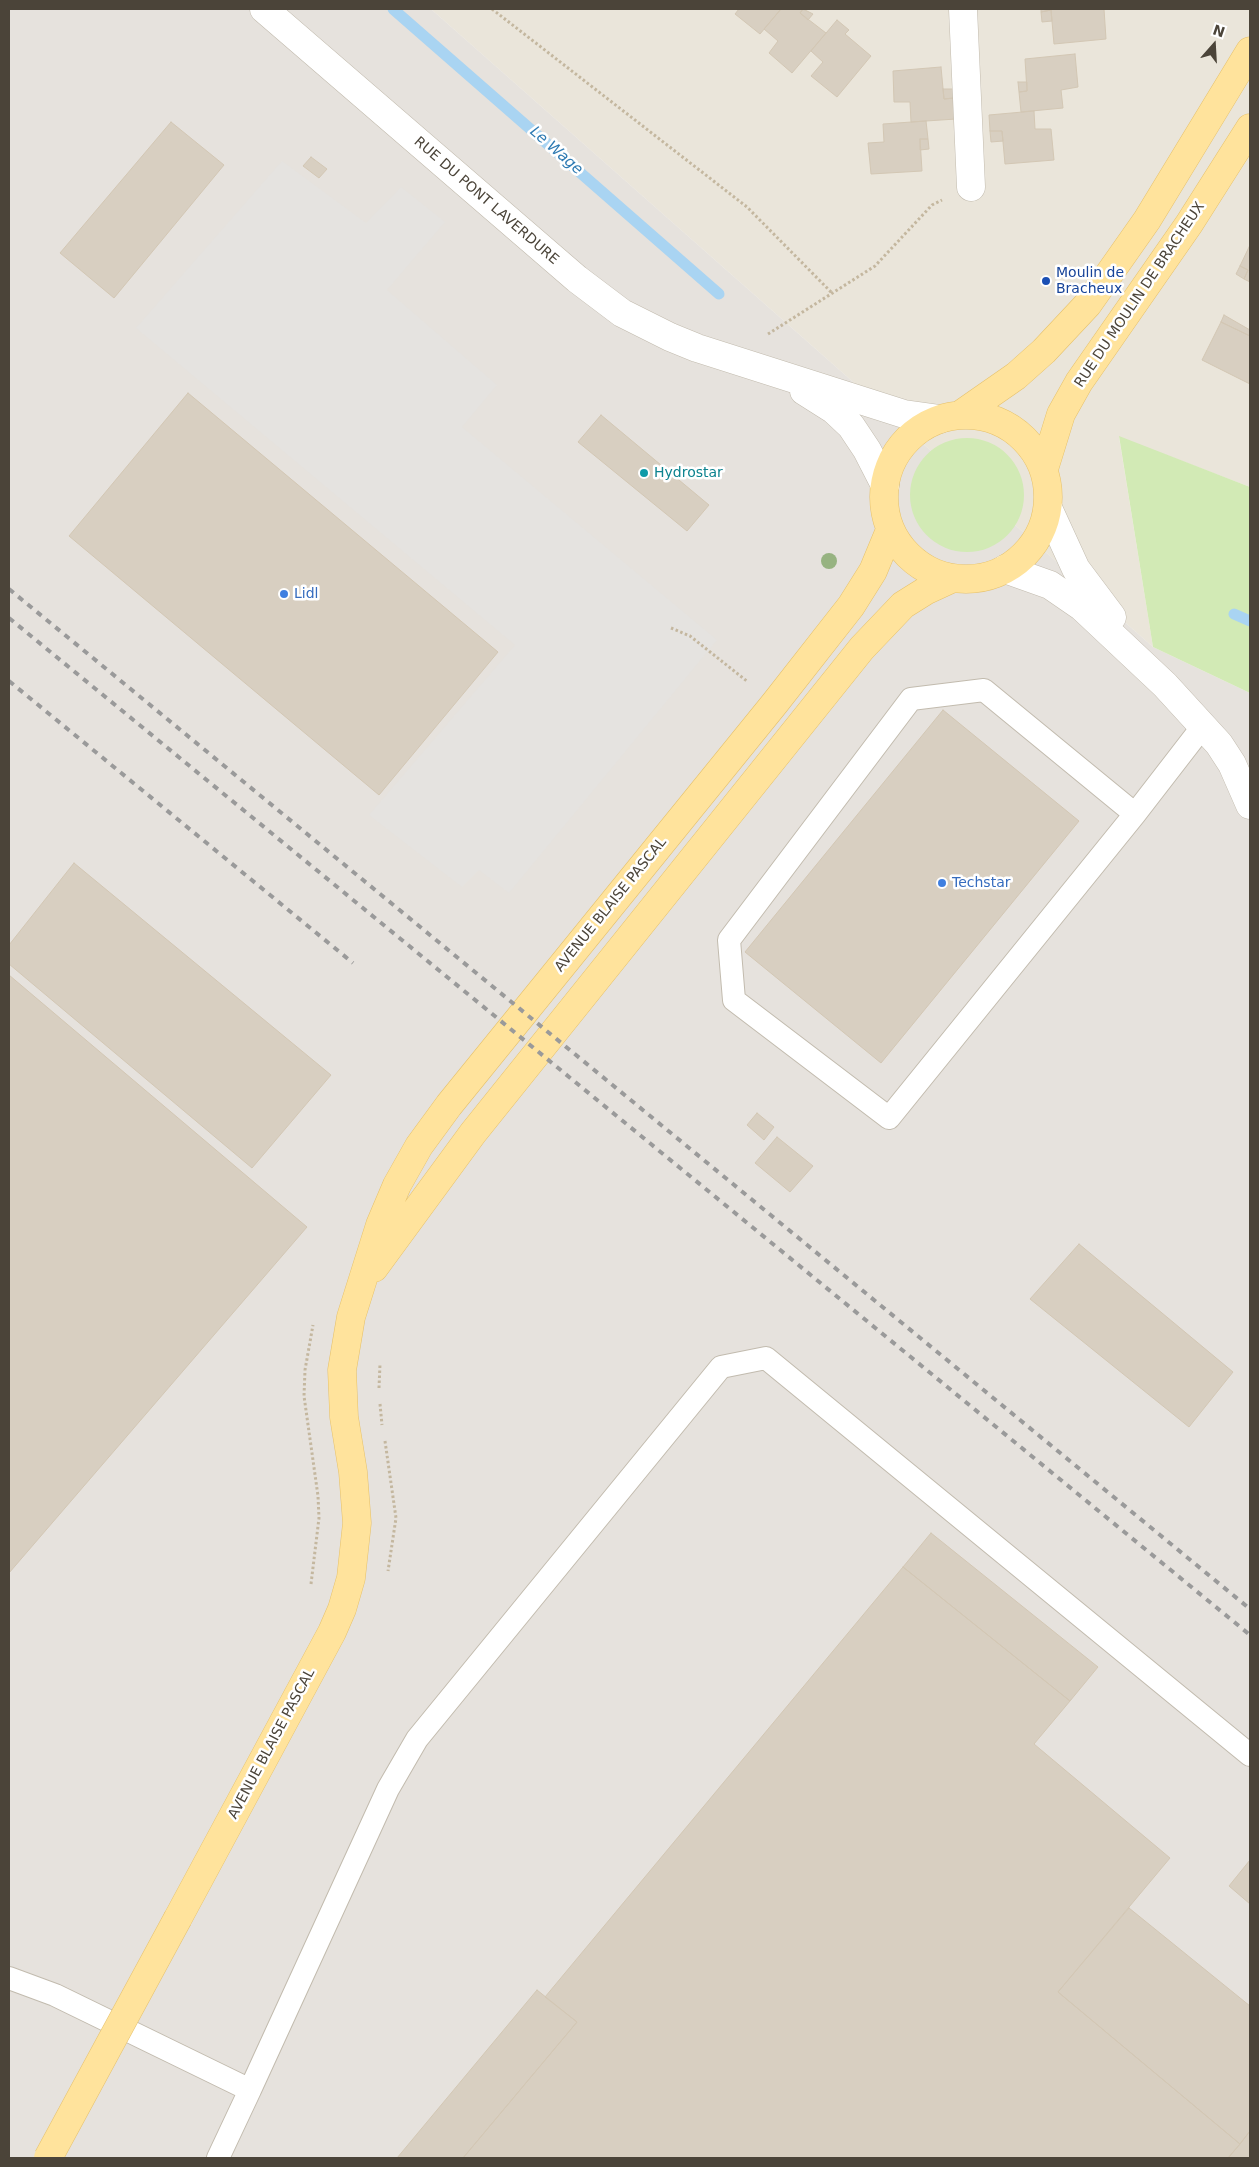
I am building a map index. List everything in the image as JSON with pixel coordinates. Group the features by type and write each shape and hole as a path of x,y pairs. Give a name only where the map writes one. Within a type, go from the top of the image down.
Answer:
{"main road":[{"path":"950,417 976,415 992,418 1014,430 1032,447 1044,469 1049,492 1044,524 1037,540 1020,560 1005,569 976,579 952,578 933,572 915,562 905,552 890,530 884,505 884,485 893,459 900,447 921,428 950,417 1016,376 1044,351 1088,304 1141,228 1250,51"},
{"name":"RUE DU MOULIN DE BRACHEUX","path":"1044,469 1061,414 1079,382 1189,224 1250,128"},
{"name":"AVENUE BLAISE PASCAL","path":"48,2158 332,1632 348,1586 355,1551 357,1523 353,1472 344,1418 342,1370 351,1317 380,1224 397,1185 435,1122 775,703 851,606 873,571 890,530"},
{"name":"AVENUE BLAISE PASCAL","path":"358,1295 383,1255 473,1133 856,654 903,605 927,590 952,578"}],"street":[{"name":"RUE DU PONT LAVERDURE","path":"264,9 576,279 622,313 670,337 729,358 904,414 950,417"},
{"path":"963,9 971,187"},
{"name":"RUE DU PONT LAVERDURE","path":"729,358 804,392 834,410 859,437 884,485"},
{"path":"1048,508 1076,569 1099,602 1165,685"},
{"path":"1005,569 1036,579 1063,592 1082,607 1165,685 1203,726 1232,764 1250,805"}],"lane":[{"path":"1135,814 984,690 911,699 729,940 734,1000 889,1118 1135,814 1203,726"},
{"path":"218,2158 388,1789 417,1739 721,1367 766,1358 1250,1755"},
{"path":"9,1978 55,1995 250,2090"}],"path":[{"path":"492,9 747,207 832,294"},
{"path":"729,358 875,266 932,205 971,187"},
{"path":"671,628 690,636 775,703"},
{"path":"309,1592 316,1552 319,1518 318,1496 304,1396 309,1341 314,1319"}],"shaded area":[{"path":"9,9 431,9 1153,647 1250,693 1250,2158 9,2158"},
{"path":"431,9 1250,9 1250,487 1119,437 1153,647"},
{"path":"282,161 366,223 401,187 445,222 387,290 497,385 462,427 717,640 509,893 479,870 462,887 369,815 515,645 136,328"}],"green space":[{"path":"1119,436 1250,487 1250,693 1153,647"},
{"path":"967,438 989,442 999,447 1015,463 1020,473 1024,495 1020,517 1015,527 999,543 989,548 967,552 945,548 935,543 919,527 914,517 910,495 914,473 919,463 935,447 945,442"}],"building":[{"path":"739,9 781,9 760,34 735,14"},
{"path":"781,9 803,9 800,13 826,33 792,73 769,53 778,41 764,29"},
{"path":"803,9 813,14 808,20 800,13"},
{"path":"1041,9 1104,9 1106,39 1054,44 1051,10 1041,12"},
{"path":"1051,10 1052,21 1042,22 1041,12"},
{"path":"837,20 849,30 845,34 871,56 837,97 811,76 823,62 811,51"},
{"path":"1075,54 1078,87 1061,90 1063,108 1021,112 1019,92 1027,91 1025,59"},
{"path":"941,67 944,99 954,98 956,119 911,122 910,102 894,102 893,71"},
{"path":"1018,82 1027,82 1027,91 1019,92"},
{"path":"943,89 953,89 954,98 944,99"},
{"path":"1034,111 1035,129 1051,129 1054,160 1005,164 1002,131 990,131 989,115"},
{"path":"926,121 928,139 920,139 922,171 871,174 868,143 884,142 883,124"},
{"path":"171,122 224,165 114,298 60,253"},
{"path":"990,131 1002,131 1003,141 991,142"},
{"path":"920,139 928,139 929,149 920,150"},
{"path":"311,157 327,169 319,178 303,166"},
{"path":"1250,245 1250,282 1244,279 1248,270 1240,266"},
{"path":"1240,266 1248,270 1244,279 1236,274"},
{"path":"1224,315 1250,330 1250,336 1221,322"},
{"path":"1221,322 1250,336 1250,384 1202,360"},
{"name":"Lidl","path":"188,393 498,652 379,795 69,536"},
{"name":"Hydrostar","path":"601,415 709,505 687,531 578,442"},
{"path":"943,710 1079,821 881,1063 745,952"},
{"path":"74,863 331,1075 252,1168 9,964 9,945"},
{"path":"9,975 307,1227 9,1573"},
{"path":"757,1113 774,1127 764,1140 747,1125"},
{"path":"777,1137 813,1166 790,1192 755,1163"},
{"path":"1079,1244 1233,1372 1189,1427 1030,1299"},
{"path":"931,1533 1098,1667 1070,1701 903,1567"},
{"path":"903,1567 1070,1701 1034,1744 1170,1858 1058,1992 1240,2144 1228,2158 463,2158 577,2022 545,1997"},
{"path":"1250,1860 1250,1904 1229,1886"},
{"path":"1129,1908 1250,2006 1250,2131 1240,2144 1058,1992"},
{"path":"537,1990 577,2022 463,2158 397,2158"},
{"path":"1250,2131 1250,2158 1228,2158 1240,2144"}],"waterway":[{"name":"Le Wage","path":"393,9 719,294"},
{"name":"Le Wage","path":"1234,614 1250,621"}],"railway":[{"path":"9,589 1250,1609"},
{"path":"9,618 1250,1635"},
{"path":"9,681 353,963"}],"place":[{"name":"Moulin de Bracheux","path":"1046,281"},
{"name":"Hydrostar","path":"644,473"},
{"name":"Lidl","path":"284,594"},
{"name":"Techstar","path":"942,883"}]}
